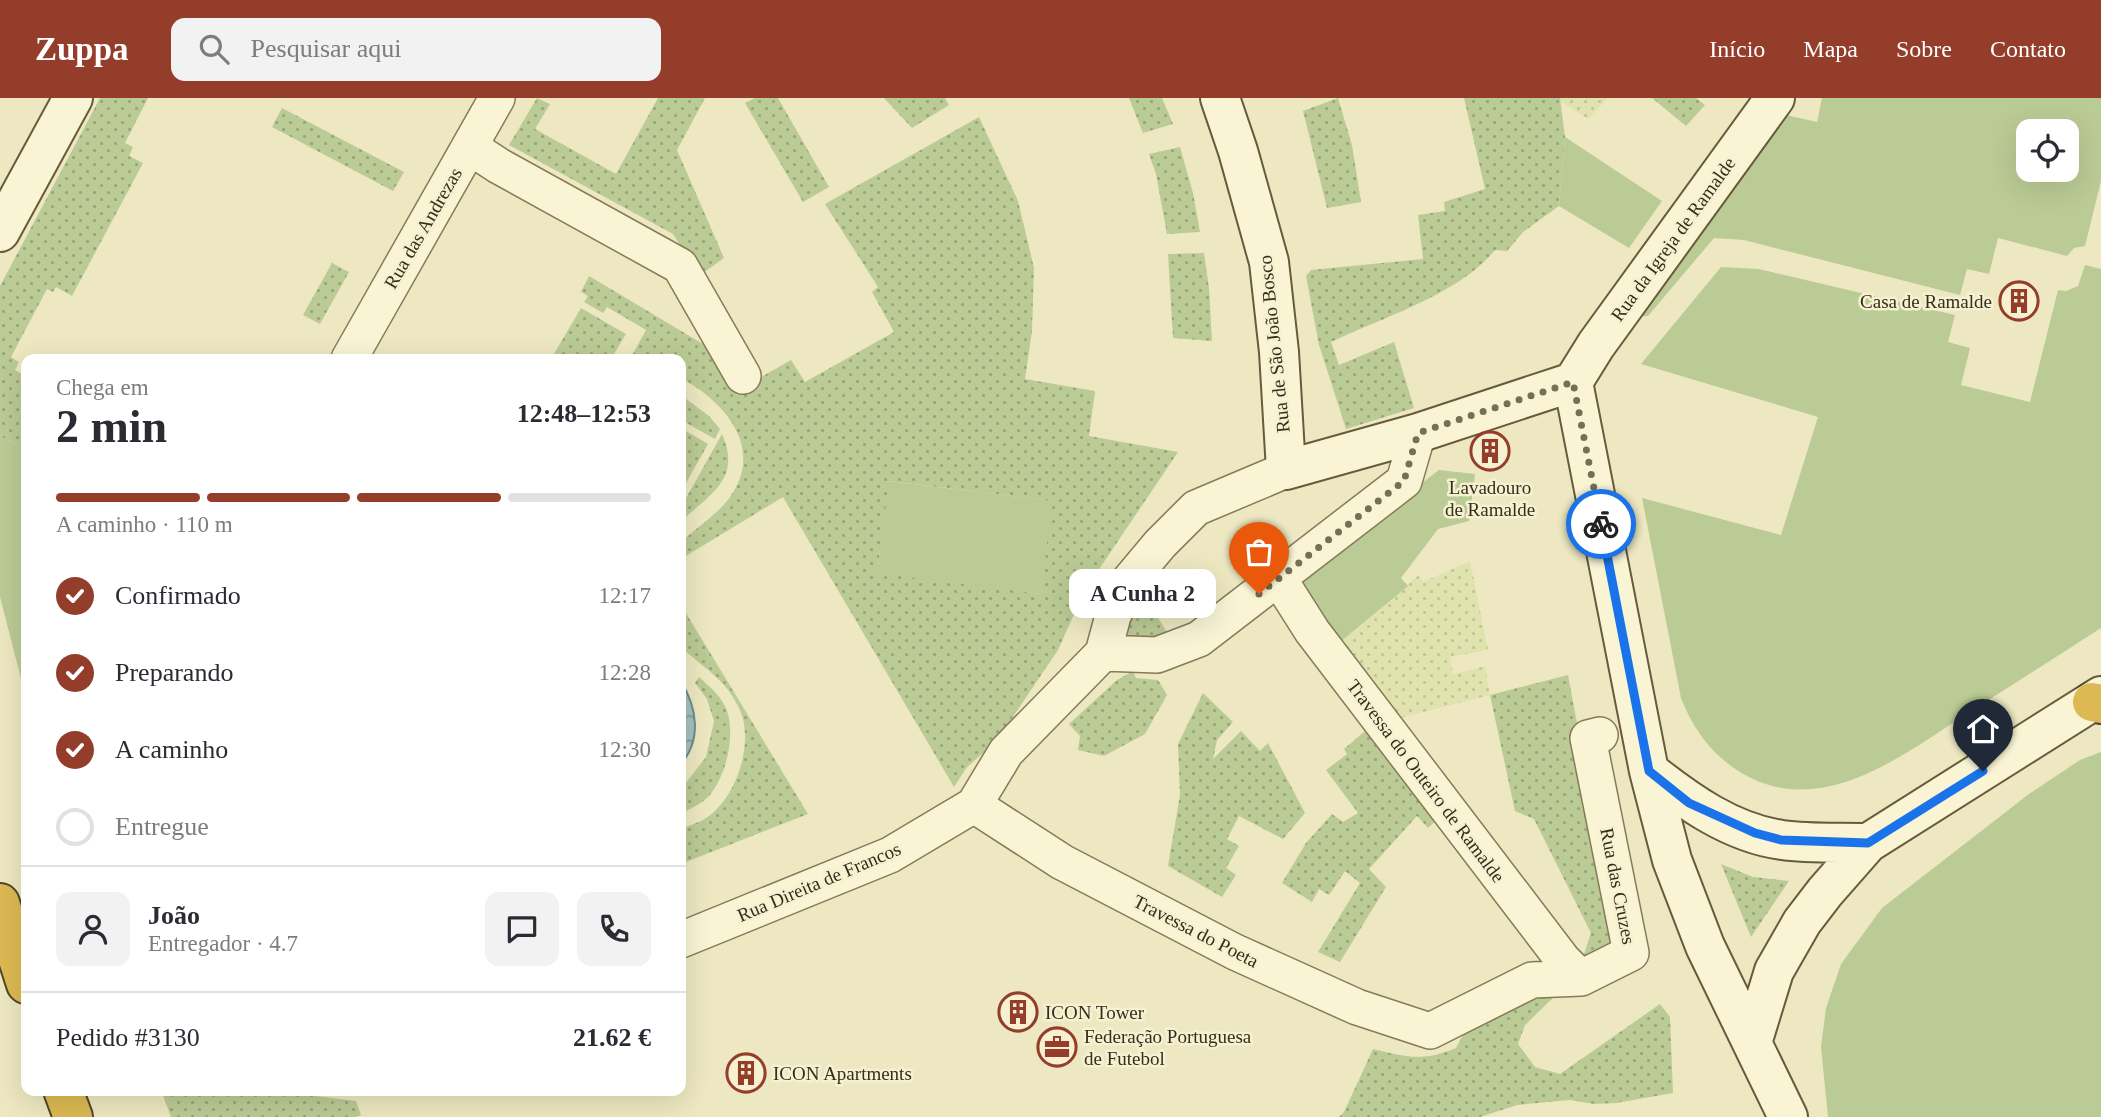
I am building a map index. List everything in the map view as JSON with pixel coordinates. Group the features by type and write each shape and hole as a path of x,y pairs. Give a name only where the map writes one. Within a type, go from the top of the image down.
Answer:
{"highway":[{"path":"0,903 21,968"},
{"path":"66,1096 73,1117"}],"street":[{"path":"0,232 73,98"},
{"name":"Rua das Andrezas","path":"352,354 497,98"},
{"name":"Rua de São João Bosco","path":"1220,98 1269,262 1279,352 1286,470"},
{"name":"Rua da Igreja de Ramalde","path":"1573,382 1596,345 1775,98"},
{"path":"470,147 499,166 680,266 743,376"},
{"path":"1573,382 1649,771 1672,860 1705,946 1788,1117"},
{"name":"Rua Direita de Francos","path":"686,938 890,855 974,805 1006,752 1103,653 1113,616 1129,581 1160,544 1196,508 1286,470 1418,433 1573,382"},
{"path":"1103,653 1157,655 1199,639 1404,481 1418,433"},
{"name":"Travessa do Outeiro de Ramalde","path":"1279,579 1312,632 1563,960 1581,978"},
{"path":"1752,1043 1774,971 1796,932 1825,892 1868,843 2098,701"},
{"name":"Rua das Cruzes","path":"1430,1031 1532,980 1581,978 1632,953 1588,738 1600,735"},
{"path":"1649,771 1689,803 1755,833 1781,840 1868,843"},
{"name":"Travessa do Poeta","path":"974,805 1062,862 1236,952 1357,1007 1430,1031"}],"green space":[{"path":"100,98 148,98 125,143 133,147 129,156 143,163 72,296 56,287 53,292 47,289 11,357 19,362 15,370 21,373 21,446 0,436 0,286"},
{"path":"537,98 550,104 535,129 616,174 658,98 705,98 677,150 724,258 699,276 673,234 509,145"},
{"path":"755,98 778,98 829,187 803,202 745,103"},
{"path":"884,98 945,98 949,105 912,128"},
{"path":"1129,98 1162,98 1173,124 1143,133"},
{"path":"1338,98 1352,145 1361,202 1327,208 1303,111"},
{"path":"1464,98 1560,98 1565,137 1559,206 1523,232 1507,251 1495,250 1462,280 1419,304 1331,342 1339,365 1394,342 1414,408 1346,429 1319,345 1306,276 1311,270 1423,259 1418,215 1445,211 1444,202 1485,189"},
{"path":"1560,98 1608,98 1588,119 1561,102"},
{"path":"1652,98 1696,98 1705,105 1686,126"},
{"path":"1822,98 2101,98 2101,181 2085,246 2074,248 2067,256 1998,238 1989,274 1967,269 1960,295 1744,240 1714,238 1648,316 1638,317 1786,115 1817,122"},
{"path":"282,108 404,172 393,191 272,127"},
{"path":"979,117 1018,201 1034,268 1032,331 1025,379 1095,391 1089,436 1178,452 1085,590 1058,650 996,742 967,767 954,787 783,497 686,556 686,538 725,503 740,479 743,461 735,428 712,400 686,381 686,354 633,354 646,330 607,307 603,313 584,302 588,296 581,292 589,276 708,347 735,392 791,360 805,382 894,332 872,292 878,287 825,204","holes":["889,481 1052,501 1041,594 877,573"]},
{"path":"1565,137 1662,201 1629,248 1559,206"},
{"path":"1180,147 1193,193 1200,232 1167,234 1156,174 1149,154"},
{"path":"1204,253 1212,341 1173,338 1168,254"},
{"path":"332,263 349,272 320,324 303,315"},
{"path":"2085,265 2101,269 2101,628 1918,746 1861,776 1831,786 1801,790 1770,785 1740,772 1704,740 1681,698 1642,498 1781,535 1818,417 1641,364 1721,267 1759,269 1955,315 1948,342 1970,348 1961,385 2030,402 2058,290 2066,291 2078,286"},
{"path":"581,308 626,334 614,354 554,354"},
{"path":"686,399 709,416 720,429 715,439 686,423"},
{"path":"686,431 708,444 686,483"},
{"path":"722,434 728,463 720,485 686,517 686,498"},
{"path":"0,436 21,446 21,679 0,597"},
{"path":"1439,470 1475,474 1469,521 1438,529 1401,578 1408,586 1334,647 1300,575"},
{"path":"888,481 1053,501 1041,594 877,574"},
{"path":"1470,561 1488,650 1450,657 1453,674 1485,666 1490,695 1388,721 1334,647 1419,575 1423,582"},
{"path":"1136,601 1158,618 1171,638 1143,642 1127,634"},
{"path":"686,613 808,814 686,862 686,827 713,813 724,801 739,771 743,755 744,722 739,708 720,681 686,651"},
{"path":"1133,671 1136,678 1158,680 1167,695 1145,734 1104,756 1078,750 1080,736 1069,724 1117,680"},
{"path":"1568,675 1613,916 1607,918 1611,950 1581,963 1591,933 1534,819 1515,811 1490,695"},
{"path":"699,677 725,706 730,740 725,765 715,787 703,801 686,811 686,783 706,757 714,721 707,699 695,683"},
{"path":"1203,693 1233,722 1217,740 1213,759 1241,731 1260,751 1268,743 1305,813 1283,839 1239,816 1227,839 1239,846 1226,868 1236,875 1222,897 1168,866 1180,795 1178,744"},
{"path":"1371,726 1441,816 1428,828 1417,816 1369,869 1386,887 1340,962 1318,952 1360,883 1345,871 1329,895 1319,889 1312,902 1282,883 1306,843 1332,814 1343,822 1358,813 1326,770 1347,754 1344,749"},
{"path":"2101,752 2101,1117 1828,1117 1821,1047 1826,1008 1841,964 1882,908 2029,794 2080,760"},
{"path":"1721,864 1753,877 1789,881 1751,937"},
{"path":"1541,991 1556,995 1525,1025 1518,1044 1535,1067 1560,1074 1660,1004 1670,1017 1673,1093 1616,1103 1594,1104 1570,1100 1517,1105 1480,1117 1339,1117 1344,1112 1373,1049 1424,1057 1456,1048 1464,1033"},
{"path":"163,1096 316,1096 356,1101 361,1115 356,1117 171,1117"}],"water":[{"path":"686,691 695,723 686,757"}],"way so far":[{"path":"1259,594 1404,481 1418,433 1573,382 1601,524"}],"place":[{"name":"Casa de Ramalde","path":"2019,301"},
{"name":"Lavadouro de Ramalde","path":"1490,451"},
{"name":"A Cunha 2","path":"1259,594"},
{"name":"ICON Tower","path":"1018,1012"},
{"name":"Federação Portuguesa de Futebol","path":"1057,1047"},
{"name":"ICON Apartments","path":"746,1073"}],"route":[{"path":"1601,524 1649,771 1689,803 1755,833 1781,840 1868,843 1983,771"}]}
